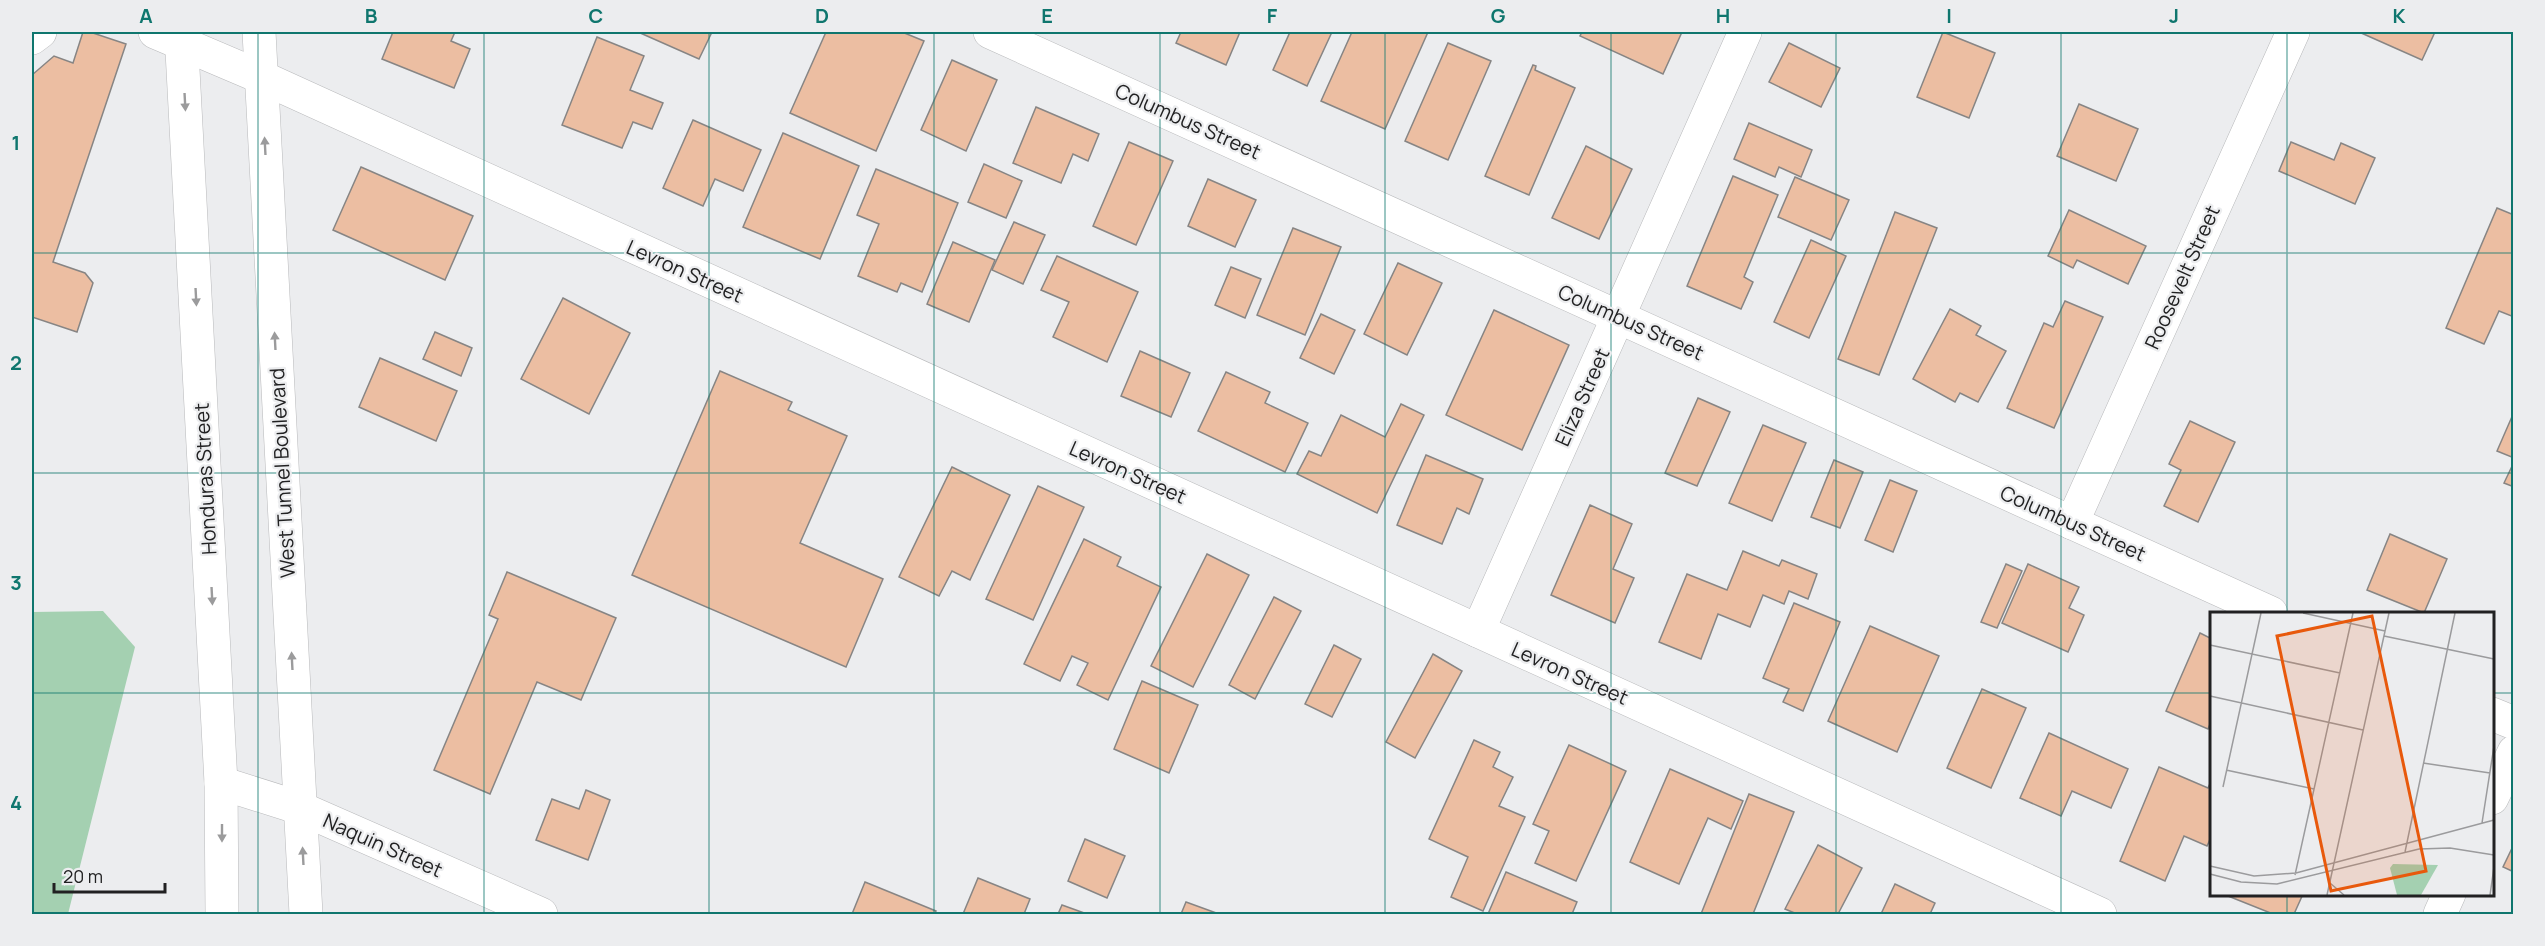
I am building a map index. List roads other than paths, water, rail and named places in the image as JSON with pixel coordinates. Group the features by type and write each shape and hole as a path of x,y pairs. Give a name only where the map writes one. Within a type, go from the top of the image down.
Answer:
{"street":[{"path":"32,38 40,32"},
{"name":"West Tunnel Boulevard","path":"259,32 306,915"},
{"name":"Eliza Street","path":"1478,632 1745,32"},
{"name":"Roosevelt Street","path":"2072,523 2293,32"},
{"name":"Columbus Street","path":"1006,35 2269,612"},
{"name":"Levron Street","path":"173,36 2100,915"},
{"name":"Honduras Street","path":"173,36 221,783 222,915"},
{"path":"2494,714 2514,723"},
{"path":"2494,796 2514,752"},
{"name":"Naquin Street","path":"221,783 300,808 541,915"},
{"path":"2440,915 2449,895"}]}
